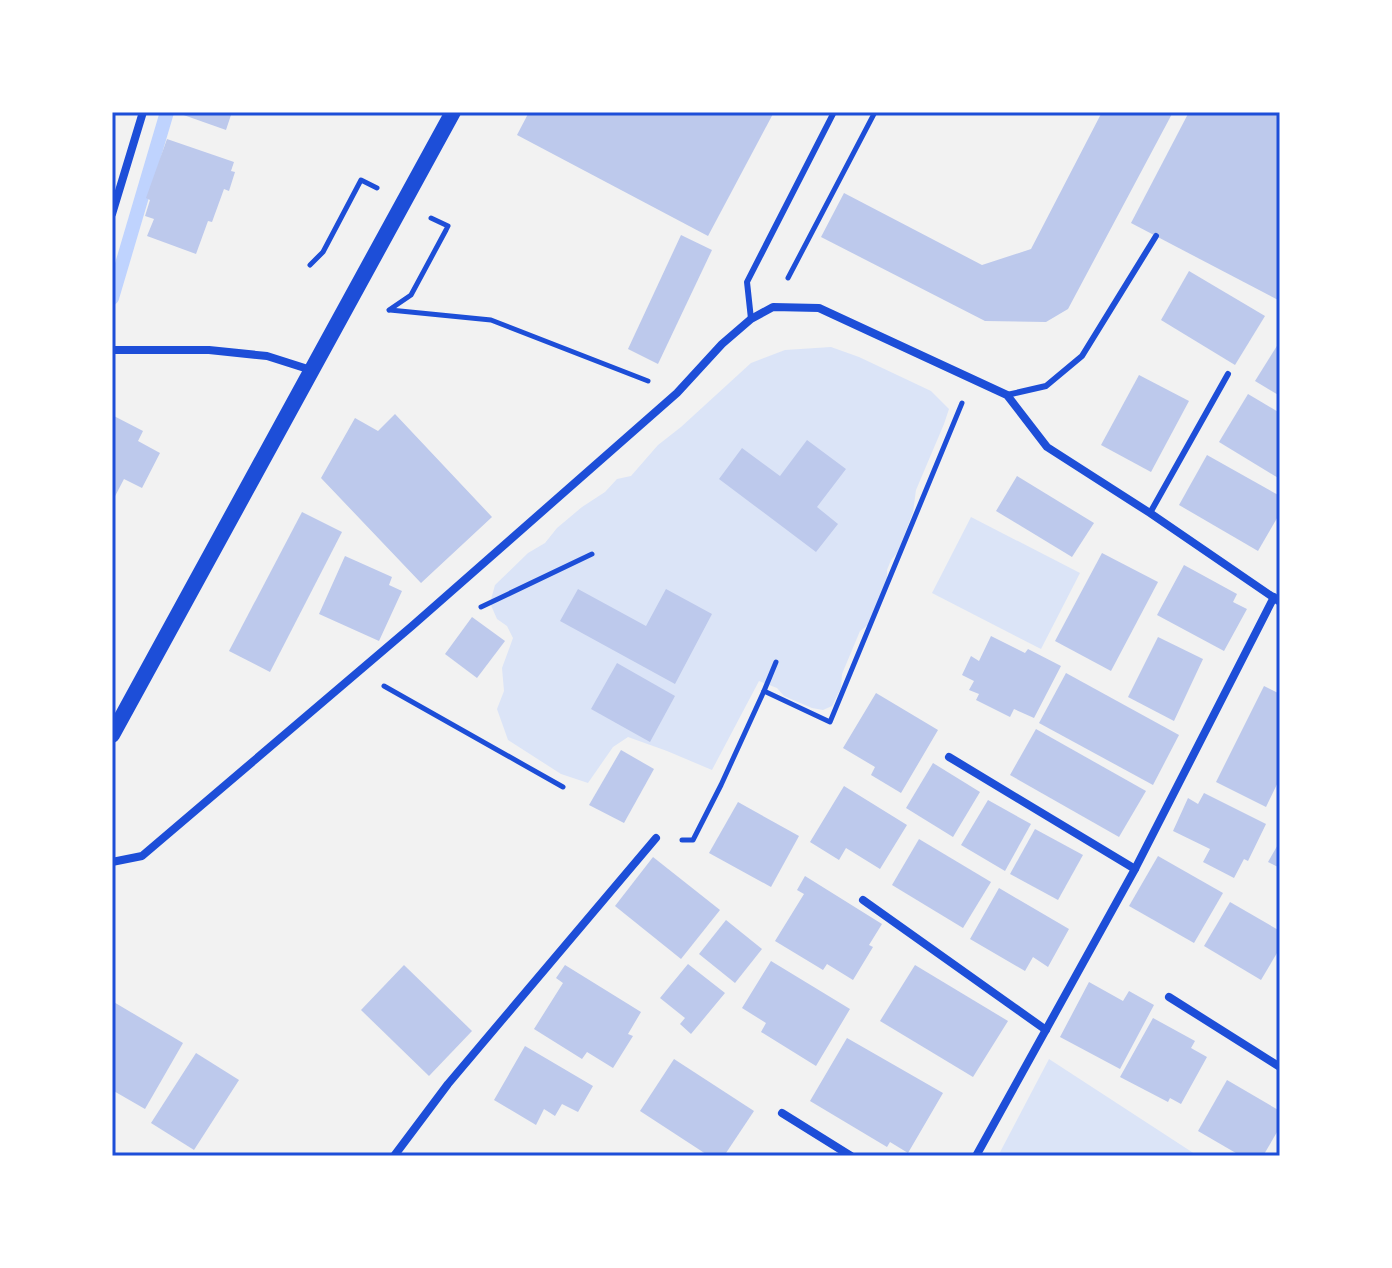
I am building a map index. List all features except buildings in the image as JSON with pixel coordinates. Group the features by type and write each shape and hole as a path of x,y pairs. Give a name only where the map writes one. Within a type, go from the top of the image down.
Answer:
{"main road":[{"path":"112,735 453,112"}],"street":[{"path":"112,214 143,112"},
{"path":"112,862 142,856 359,672 677,393 722,344 751,319 773,307 819,308 1007,395 1047,447 1277,600 1135,869 976,1156"},
{"path":"112,350 209,350 267,356 312,371"},
{"path":"949,757 1135,869"},
{"path":"394,1156 448,1084 656,838"},
{"path":"863,900 1046,1030"},
{"path":"1169,997 1280,1067"},
{"path":"782,1113 851,1156"}],"lane":[{"path":"751,319 747,282 834,112"},
{"path":"1007,395 1046,386 1082,356 1156,236"},
{"path":"1150,513 1228,374"}],"path":[{"path":"773,307 875,112"},
{"path":"310,265 323,252 359,184"},
{"path":"446,230 411,295 389,310 491,320 677,393"},
{"path":"764,691 830,722 972,380"},
{"path":"478,609 592,554"},
{"path":"656,838 693,840 776,662"},
{"path":"359,672 563,787"}],"shaded area":[{"path":"831,347 931,391 949,409 916,490 913,512 898,552 891,560 887,579 868,625 860,631 832,706 823,710 812,708 759,681 712,770 628,737 613,747 588,783 561,774 508,740 497,709 504,691 502,668 513,638 507,626 497,619 490,603 495,585 582,507 605,492 617,479 631,476 658,445 751,363 785,350"},
{"path":"971,517 1080,573 1041,649 932,593"},
{"path":"1049,1059 1198,1156 998,1156"}],"waterway":[{"path":"112,298 167,112"}]}
